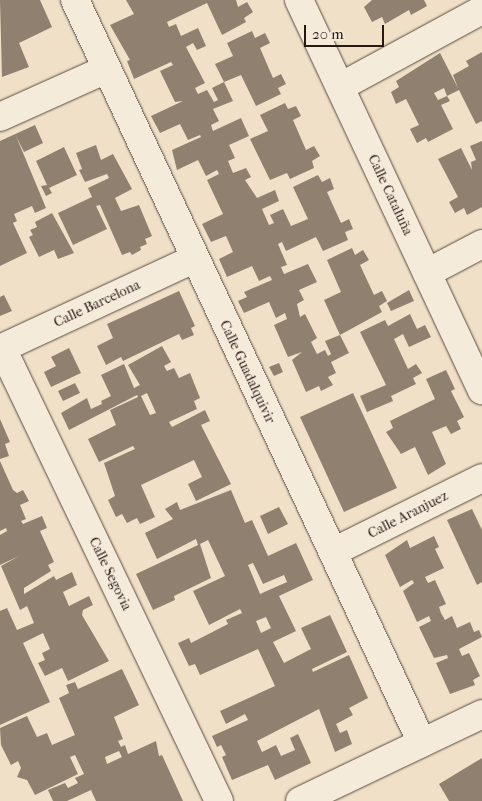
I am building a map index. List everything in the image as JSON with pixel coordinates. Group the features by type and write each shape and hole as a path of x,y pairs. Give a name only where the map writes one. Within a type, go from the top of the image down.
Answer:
{"street":[{"name":"Calle Guadalquivir","path":"75,0 194,259 422,743"},
{"name":"Calle Cataluña","path":"299,0 482,390"},
{"path":"340,87 482,10"},
{"path":"0,118 107,69"},
{"path":"427,273 482,244"},
{"name":"Calle Barcelona","path":"1,348 194,259"},
{"name":"Calle Segovia","path":"1,348 219,801"},
{"name":"Calle Aranjuez","path":"333,552 482,478"},
{"path":"300,801 482,714"}],"building":[{"path":"0,0 40,0 52,27 19,43 29,67 2,77"},
{"path":"126,0 236,0 238,7 247,2 253,12 244,18 246,22 222,35 207,3 167,22 169,27 176,24 181,36 198,28 206,46 197,50 193,43 186,47 205,83 195,88 198,94 207,90 214,102 218,100 212,88 224,82 233,101 213,109 219,121 211,125 213,131 241,118 249,136 229,145 235,158 228,161 233,173 246,168 251,177 245,180 257,198 275,190 279,201 262,209 269,225 274,223 270,215 283,209 291,226 308,219 293,187 318,175 322,182 330,178 334,189 327,192 341,223 349,219 353,229 345,232 348,240 323,251 316,237 286,251 282,242 278,244 287,265 281,267 284,274 308,264 317,282 299,290 304,300 297,304 300,317 305,314 317,338 311,342 317,354 325,350 328,356 331,354 325,341 340,335 349,353 331,362 336,373 328,377 333,385 321,391 319,386 306,392 292,360 302,352 288,357 274,325 287,319 285,313 276,318 269,302 244,313 238,301 247,297 244,292 272,280 270,276 259,281 252,266 227,277 219,259 233,252 226,236 211,242 202,224 223,214 207,180 219,174 217,170 206,176 198,160 177,170 172,150 201,137 200,135 188,140 180,124 160,133 151,116 183,101 175,102 160,71 173,65 171,62 134,79 127,61 130,60 110,25 134,14"},
{"path":"372,0 424,0 427,6 411,15 409,10 385,24 382,17 372,22 364,7"},
{"path":"252,31 255,38 265,33 270,43 260,48 273,78 281,74 286,84 278,88 281,94 256,106 241,75 224,82 215,64 233,56 227,43"},
{"path":"482,52 482,121 476,124 459,90 447,96 450,101 441,105 453,129 428,142 426,138 417,143 410,129 419,125 406,99 396,104 391,92 399,87 396,81 440,53 458,88 453,75 469,66 466,61","holes":["444,88 447,96 438,100 434,93"]},
{"path":"285,103 288,109 296,106 301,116 293,120 306,150 314,146 320,156 312,161 314,168 290,179 287,173 270,180 250,139 268,131 260,115"},
{"path":"35,125 43,143 24,152 16,136 46,208 35,213 32,206 14,214 17,221 13,223 27,253 0,266 0,141"},
{"path":"482,141 482,207 467,215 464,208 455,213 449,202 458,197 438,159 461,148 472,170 471,162 476,160 470,146"},
{"path":"96,145 101,160 113,154 132,189 115,198 121,211 139,205 152,236 145,239 147,244 140,247 141,250 132,255 130,252 122,255 100,205 96,206 107,229 73,245 58,213 92,197 88,188 109,178 107,174 85,182 79,170 82,169 76,153"},
{"path":"64,147 77,175 49,188 52,193 46,196 41,186 47,185 36,161"},
{"path":"52,213 74,253 58,259 54,250 39,257 29,237 33,235 30,230 37,227 35,222"},
{"path":"352,248 355,255 363,250 369,260 360,265 374,295 382,291 387,301 379,306 382,312 340,335 324,300 341,292 327,260"},
{"path":"409,290 414,301 391,311 387,303"},
{"path":"179,291 195,326 191,328 194,335 182,340 179,334 123,361 121,357 106,365 97,346 113,338 107,324"},
{"path":"4,295 12,311 0,316 0,297"},
{"path":"410,314 417,329 425,325 431,337 409,347 403,334 394,339 408,369 416,364 422,373 413,378 416,384 391,396 393,401 367,412 360,396 386,385 360,332 385,320 388,326"},
{"path":"162,346 171,362 164,366 167,371 174,368 179,378 190,373 200,398 194,401 197,409 169,422 172,427 205,410 210,421 201,425 231,484 196,501 188,484 202,477 194,460 141,485 155,517 140,524 137,518 127,523 122,514 116,517 108,500 115,496 104,463 135,449 133,446 99,462 88,439 116,425 110,410 138,397 137,395 69,430 61,413 87,398 91,409 102,404 101,401 111,396 101,375 124,364 134,388 140,385 128,365","holes":["147,393 156,413 150,415 141,396"]},
{"path":"69,348 81,373 51,387 44,372 56,366 51,357"},
{"path":"279,363 283,372 274,376 269,367"},
{"path":"446,370 455,389 451,391 464,417 457,421 461,429 451,434 446,426 432,432 446,464 428,475 415,447 401,454 386,432 393,428 390,421 435,399 426,379"},
{"path":"75,383 80,393 63,401 58,391"},
{"path":"353,393 397,488 344,512 300,417"},
{"path":"0,419 10,442 5,444 9,456 0,459"},
{"path":"0,461 13,490 17,493 23,490 29,501 20,505 26,519 21,521 23,524 42,516 47,528 40,531 54,562 48,565 51,571 24,588 24,594 54,576 56,580 72,572 77,585 63,592 69,606 89,596 93,605 83,610 82,615 109,661 68,681 62,668 45,676 38,663 45,660 42,653 50,649 43,633 23,643 50,702 0,725 0,611 7,608 17,630 34,623 27,606 20,610 1,566 19,556 0,565 0,535 7,531 6,528 0,531"},
{"path":"231,490 245,523 252,520 268,556 296,543 313,580 279,596 296,631 273,642 284,663 311,649 301,628 330,615 347,652 312,669 313,672 349,655 368,698 349,708 353,715 336,724 340,733 347,730 352,744 335,752 319,709 257,741 262,752 276,745 281,756 295,750 290,738 298,734 311,763 275,780 268,765 232,780 222,757 226,755 221,745 217,747 212,736 248,720 245,714 226,724 220,711 275,686 258,649 200,675 195,664 189,666 178,643 189,638 191,643 228,624 226,620 242,613 240,609 209,625 193,591 225,576 208,540 200,544 211,578 174,596 175,600 153,610 136,574 198,545 196,539 157,559 145,533 173,519 165,509 177,502 180,510","holes":["253,563 263,584 284,575 287,582 260,594 248,565","266,617 271,628 261,633 256,621"]},
{"path":"279,507 288,524 268,534 260,516"},
{"path":"472,509 482,530 482,582 477,585 447,520"},
{"path":"434,536 439,547 435,549 444,568 425,577 428,583 435,580 446,604 439,607 441,613 445,620 452,616 457,628 470,622 474,632 479,630 482,637 459,649 462,656 469,653 480,676 473,680 475,685 450,694 436,663 448,658 447,655 434,658 419,627 431,621 429,616 417,622 403,591 414,583 412,580 400,587 385,555 407,540 410,548"},
{"path":"122,669 139,705 114,717 123,739 118,741 121,747 125,745 128,754 156,741 159,756 162,755 183,801 96,801 91,790 67,801 53,801 48,790 65,783 68,788 78,783 75,778 84,774 75,755 70,757 78,774 35,795 27,780 17,777 21,768 18,761 11,765 1,745 0,728 27,716 37,737 47,733 52,745 75,735 59,698 69,693 66,685 75,682 78,689","holes":["119,751 122,757 107,764 105,757"]},
{"path":"482,758 482,801 449,801 439,784"}]}
